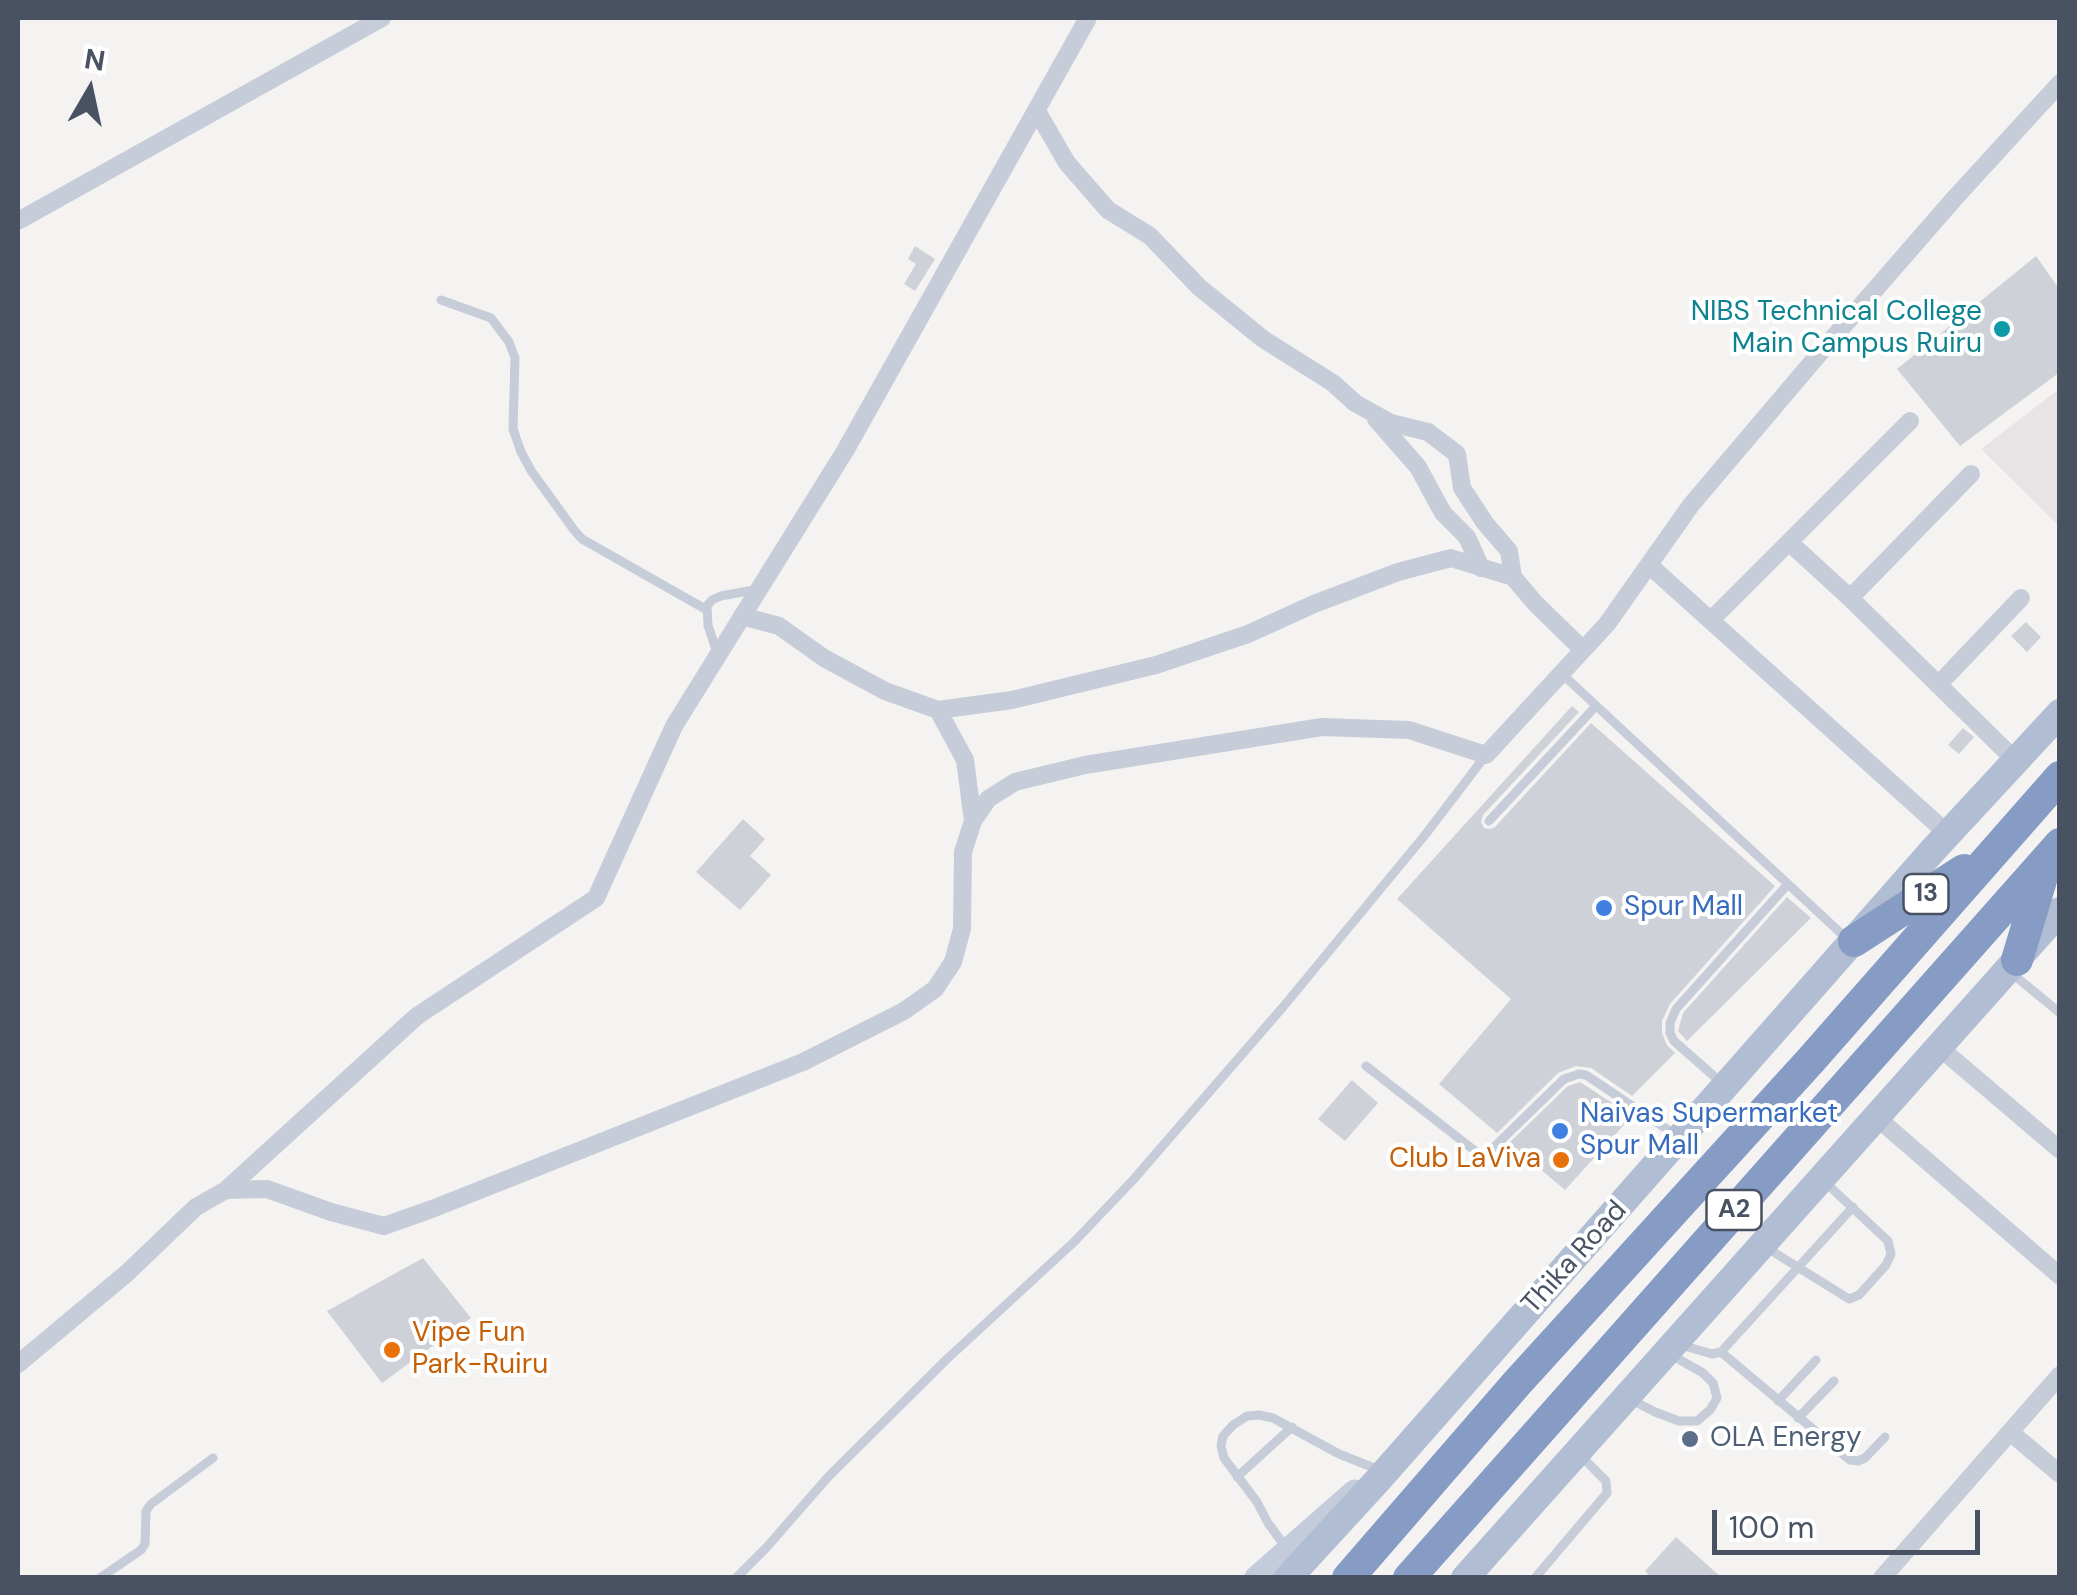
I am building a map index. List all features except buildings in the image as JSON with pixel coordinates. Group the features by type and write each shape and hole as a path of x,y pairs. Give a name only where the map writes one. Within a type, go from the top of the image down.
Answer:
{"highway":[{"name":"Thika Road","path":"1348,1578 1517,1383 2060,778"},
{"name":"13","path":"1853,942 1998,848"},
{"path":"2012,965 2054,851"},
{"name":"A2","path":"1409,1578 2054,851"}],"main road":[{"name":"Thika Road","path":"1288,1578 2060,713"},
{"path":"1466,1578 2060,912"}],"street":[{"path":"18,221 382,18"},
{"path":"18,1364 127,1273 196,1207 226,1190 417,1016 596,898 674,726 845,450 1088,18"},
{"path":"226,1190 267,1189 384,1226 802,1062 904,1011 935,989 953,962 962,930 962,852 973,821 988,799 1015,782 1086,765 1322,728 1408,730 1486,756 1607,624 1691,505 1831,339 2060,83"},
{"path":"1037,111 1067,163 1108,210 1150,236 1198,287 1263,339 1333,384 1355,403 1391,423 1428,432 1457,454 1462,488 1509,551 1513,578"},
{"path":"1370,411 1418,467 1442,513 1466,537 1481,568"},
{"path":"1711,620 1910,422"},
{"path":"1850,598 1971,474"},
{"path":"1790,543 2016,761"},
{"path":"742,616 779,626 854,675 938,710 1012,700 1156,665 1248,634 1364,585 1452,558 1513,578 1583,650"},
{"path":"1649,565 1948,834"},
{"path":"1938,685 2022,598"},
{"path":"938,710 965,760 973,821"},
{"path":"1939,1047 2060,1150"},
{"path":"1875,1116 2060,1276"},
{"path":"1882,1578 2060,1375"},
{"path":"2010,1432 2060,1474"},
{"path":"1257,1578 1356,1491 1381,1476"}],"lane":[{"path":"442,300 491,318 509,342 515,358 513,429 520,452 574,530 582,539 706,610"},
{"path":"718,655 706,610 712,600 759,588"},
{"path":"1561,673 1853,942"},
{"path":"1489,821 1596,706"},
{"path":"736,1578 828,1477 947,1359 1074,1242 1132,1180 1284,1007 1486,756"},
{"path":"1726,1087 1674,1041 1670,1023 1676,1009 1788,884"},
{"path":"2012,965 2060,1013"},
{"path":"1366,1066 1479,1154 1489,1152 1564,1079 1578,1074 1586,1075 1681,1138"},
{"path":"1761,1244 1849,1299 1859,1295 1886,1265 1891,1254 1888,1240 1820,1178"},
{"path":"1670,1347 1720,1352 1853,1208"},
{"path":"1626,1397 1680,1422 1697,1421 1710,1410 1716,1398 1713,1382 1670,1347"},
{"path":"1720,1352 1850,1460 1865,1458 1885,1436"},
{"path":"1778,1401 1816,1360"},
{"path":"1798,1418 1834,1382"},
{"path":"1287,1549 1224,1458 1223,1436 1233,1424 1247,1416 1260,1416 1292,1427 1381,1476"},
{"path":"1237,1477 1292,1427"},
{"path":"1535,1578 1607,1493 1606,1482 1577,1452"},
{"path":"100,1578 141,1550 146,1511 151,1504 213,1458"}],"shaded area":[{"path":"2059,389 2059,526 1981,449"}],"place":[{"name":"NIBS Technical College Main Campus Ruiru","path":"2002,329"},
{"name":"Spur Mall","path":"1604,908"},
{"name":"Naivas Supermarket Spur Mall","path":"1560,1131"},
{"name":"Club LaViva","path":"1561,1160"},
{"name":"Vipe Fun Park-Ruiru","path":"392,1350"},
{"name":"OLA Energy","path":"1690,1439"}]}
